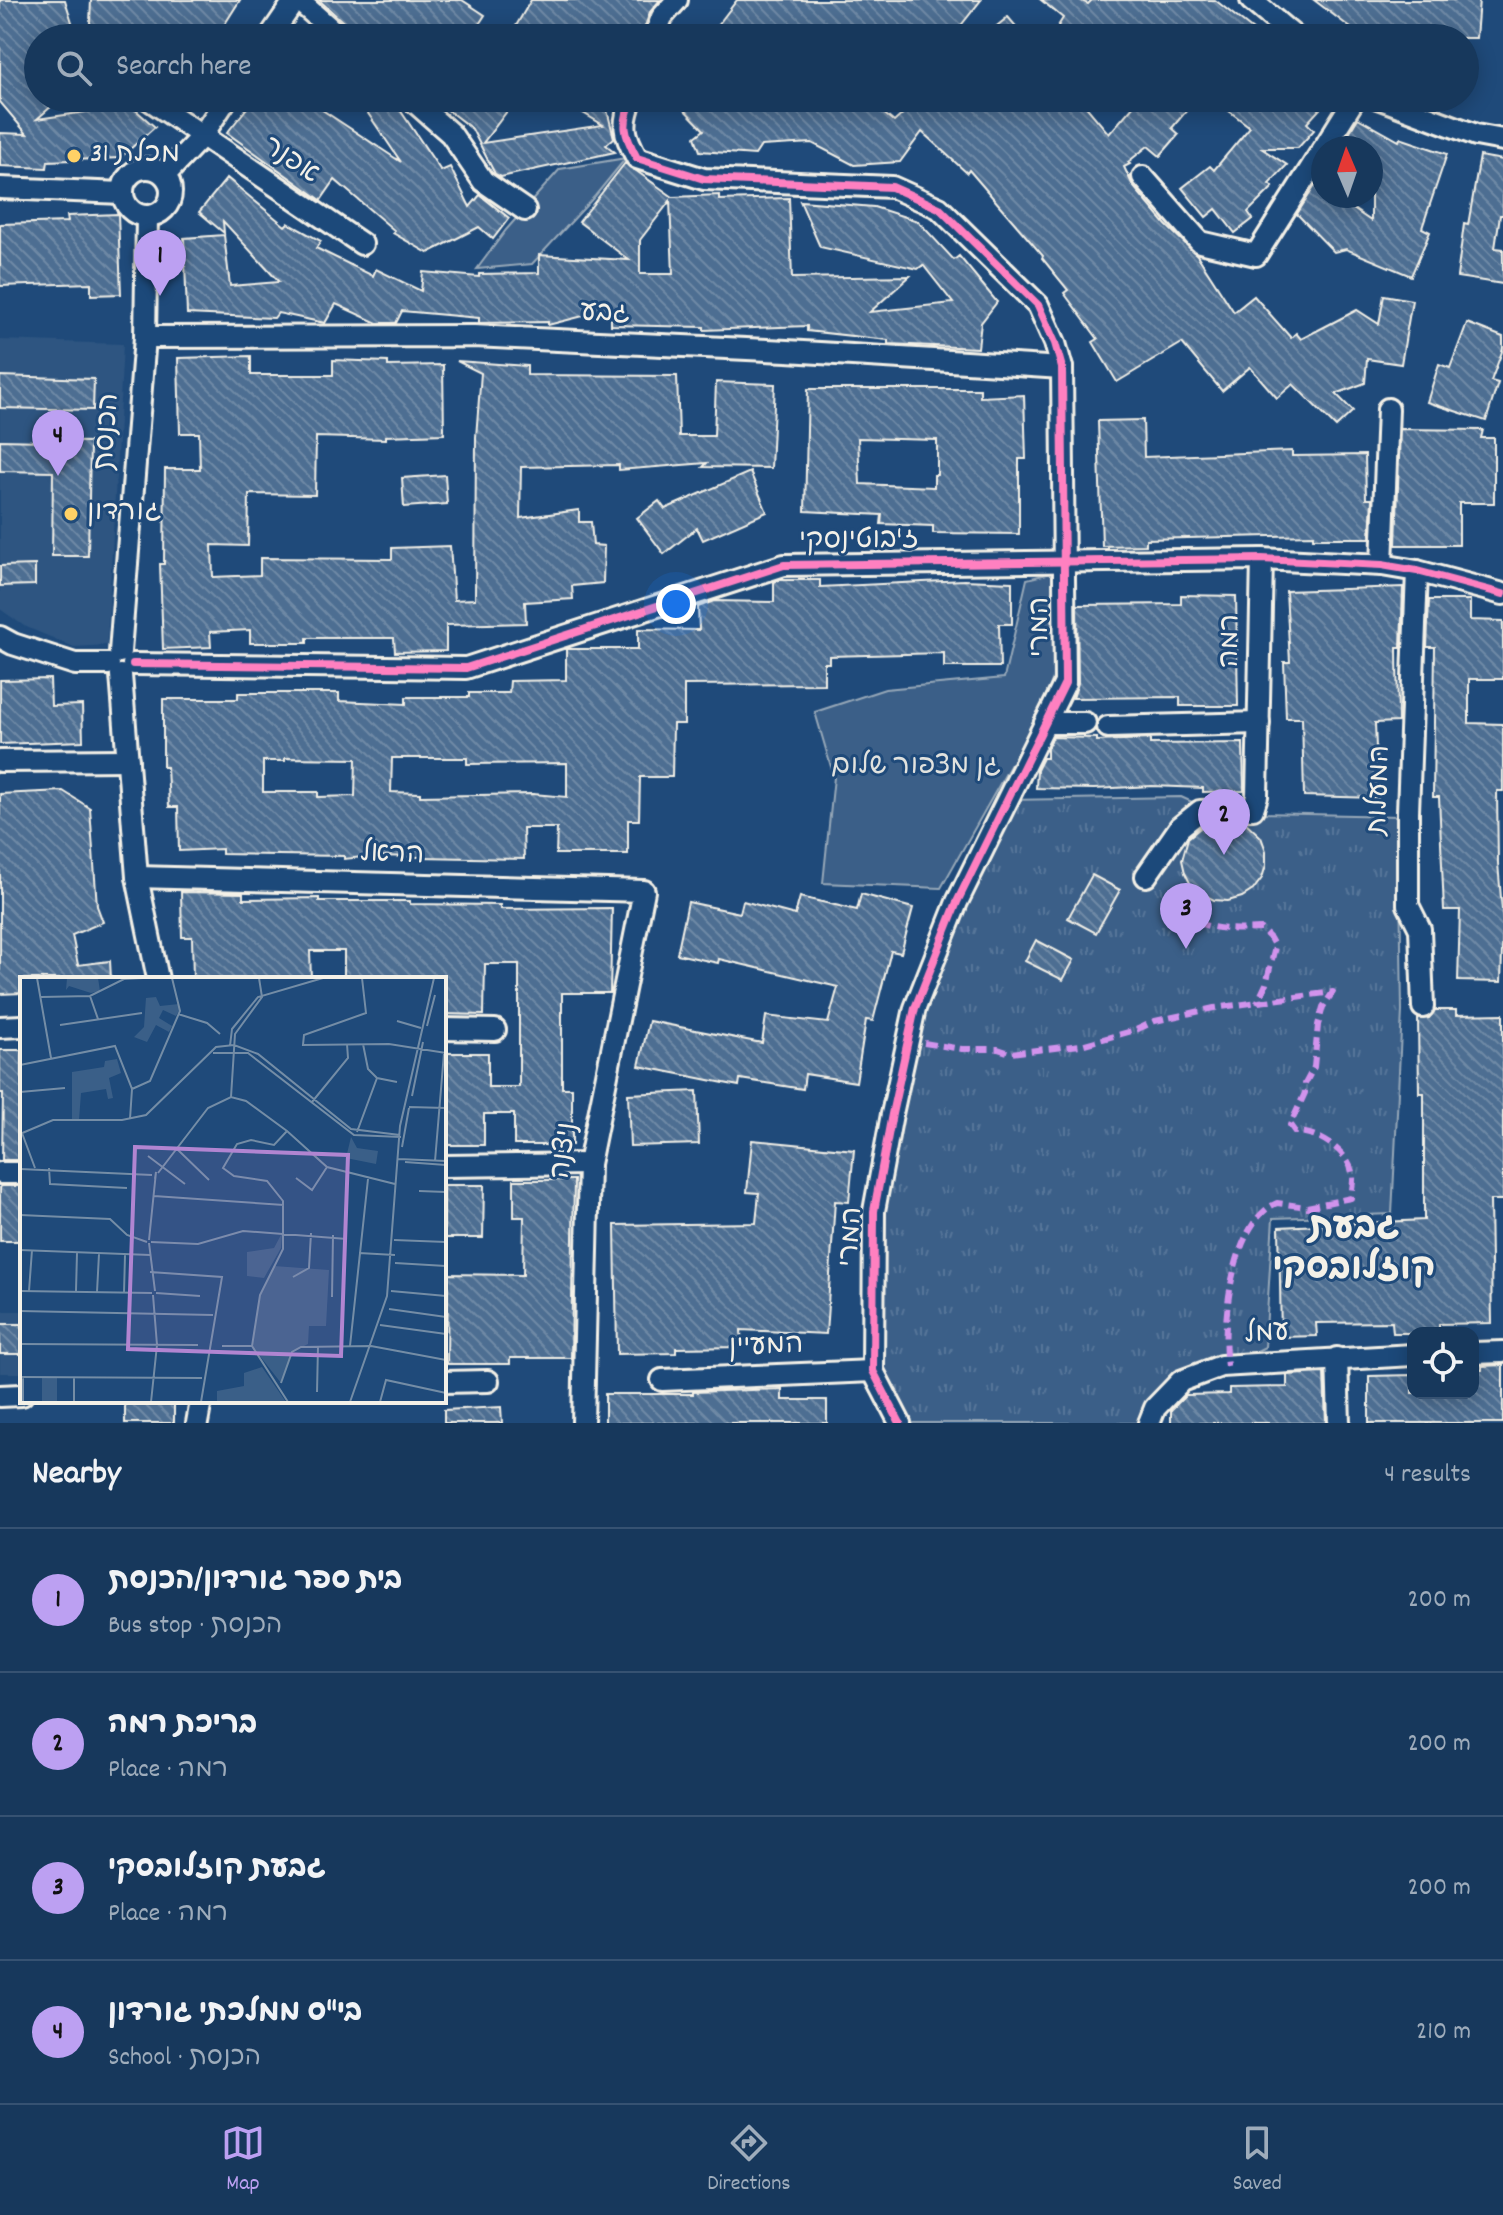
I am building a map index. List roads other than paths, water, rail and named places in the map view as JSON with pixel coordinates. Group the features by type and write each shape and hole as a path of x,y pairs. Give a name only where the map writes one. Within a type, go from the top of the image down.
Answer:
{"street":[{"path":"279,24 296,0 324,24"},
{"path":"659,24 677,0"},
{"path":"1251,0 1279,24"},
{"name":"אפנר","path":"167,112 362,244"},
{"path":"165,175 202,136 218,112"},
{"path":"426,112 451,134 483,181 525,210"},
{"name":"המרי","path":"627,112 623,122 628,142 637,158 704,179 892,187 939,208 1038,305 1062,368 1065,683 957,902 915,1008 874,1211 873,1371 900,1423"},
{"path":"1331,136 1346,112"},
{"path":"1415,112 1476,135 1503,140"},
{"path":"1143,177 1200,242 1256,255 1311,167"},
{"path":"141,168 150,168 165,175 171,186 169,203 163,211 147,216 129,208 123,193 129,176 141,168"},
{"path":"0,188 123,193"},
{"name":"הכנסת","path":"147,216 145,337 121,664 137,877 158,977"},
{"name":"גבע","path":"145,337 474,336 1062,368"},
{"path":"1382,565 1388,409"},
{"name":"ז'בוטינסקי","path":"0,637 75,664 466,668 784,565 1262,559 1382,565 1503,594"},
{"name":"רמה","path":"1146,876 1180,827 1200,811 1253,809 1257,796 1262,559"},
{"name":"המעלות","path":"1417,571 1408,812 1408,905 1420,929 1423,1007"},
{"path":"1045,723 1085,723"},
{"path":"1108,727 1259,723"},
{"path":"0,761 128,760"},
{"name":"הראל","path":"137,877 644,891"},
{"name":"ניצנה","path":"583,1423 589,1164 644,891"},
{"path":"0,1027 20,1026"},
{"path":"446,1029 495,1030"},
{"path":"446,1166 589,1164"},
{"path":"1479,1353 1503,1352"},
{"name":"עמל","path":"1149,1423 1155,1408 1181,1381 1221,1366 1407,1355"},
{"path":"1337,1358 1339,1423"},
{"name":"המעיין","path":"662,1380 873,1371"},
{"path":"446,1382 488,1381"},
{"path":"0,1396 20,1395"},
{"path":"197,1423 201,1403"}],"place":[{"name":"מכלת 31","path":"74,156"},
{"name":"בית ספר גורדון/הכנסת","path":"160,296"},
{"name":"בי\"ס ממלכתי גורדון","path":"58,476"},
{"name":"גורדון","path":"71,514"},
{"name":"בריכת רמה","path":"1224,855"},
{"name":"גבעת קוזלובסקי","path":"1186,949"}],"district":[{"name":"גבעת קוזלובסקי","path":"1354,1250"}],"park label":[{"name":"גן מצפור שלום","path":"916,768"}]}
